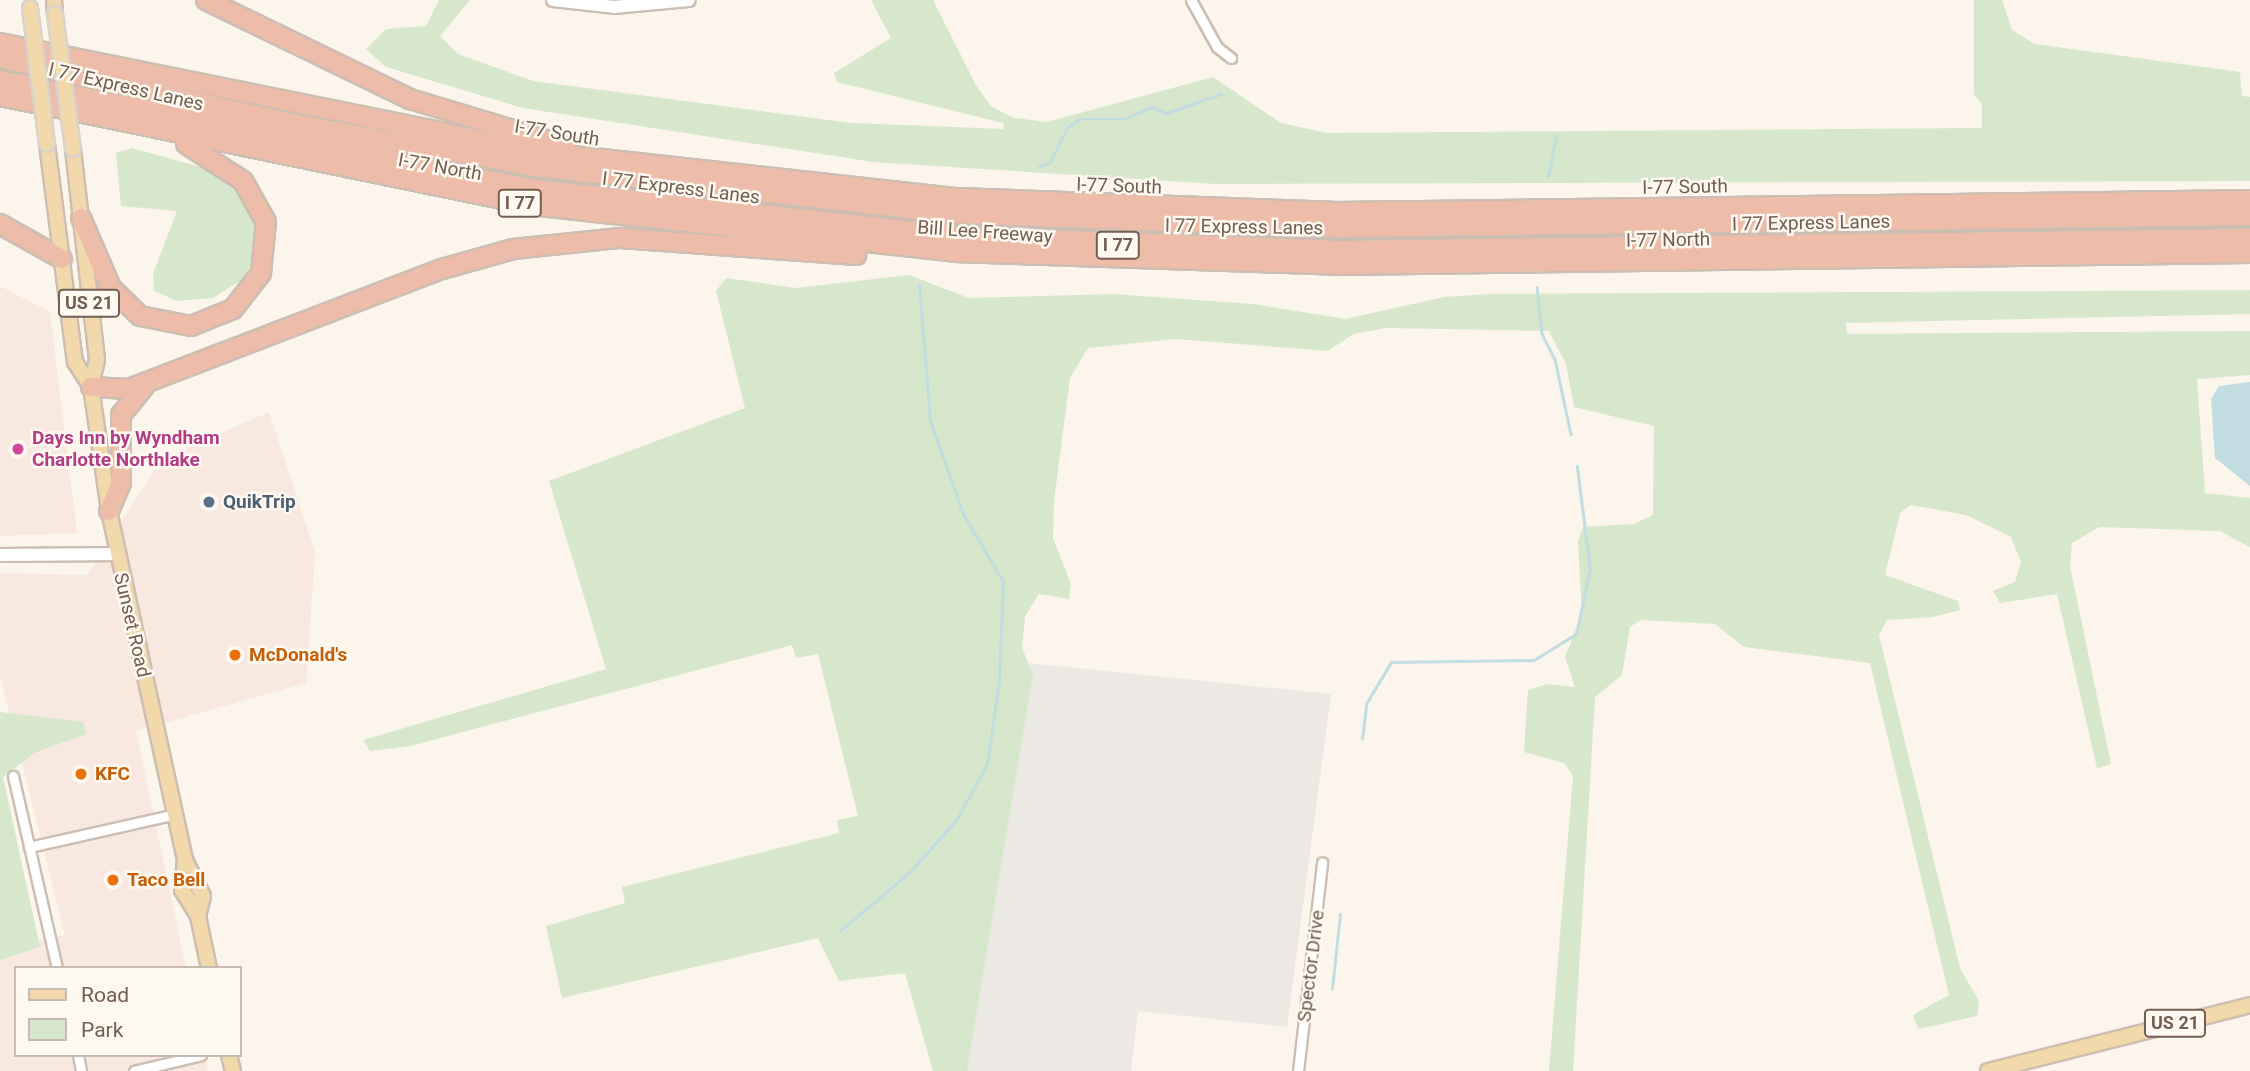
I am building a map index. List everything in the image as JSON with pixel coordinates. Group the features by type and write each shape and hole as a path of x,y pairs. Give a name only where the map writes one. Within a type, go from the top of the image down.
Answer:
{"highway":[{"path":"206,0 431,107 650,168"},
{"name":"I-77 South","path":"0,43 393,127 650,168 897,194 1209,210 2250,200"},
{"name":"I 77 Express Lanes","path":"0,58 295,124 537,167 981,215 1338,228 2250,216"},
{"name":"I 77 Express Lanes","path":"0,80 520,187 706,213 980,238 1338,250 2250,238"},
{"name":"I-77 North","path":"0,96 164,133 531,205 879,246"},
{"path":"81,218 111,288 140,316 170,326 200,325 246,297 268,248 259,204 236,174 164,133"},
{"path":"0,224 62,259"},
{"path":"91,387 124,390 442,269 513,249 620,238 856,255 879,246"},
{"name":"Bill Lee Freeway","path":"879,246 1088,260"},
{"name":"I-77 North","path":"1088,260 1338,265 2250,253"},
{"path":"109,511 121,483 121,415 147,382"}],"main road":[{"path":"553,0 614,7 689,0"},
{"name":"Sunset Road","path":"30,4 75,362 91,387"},
{"name":"Sunset Road","path":"54,7 97,359 91,387 109,511 185,860 182,890 198,916 209,966"},
{"path":"0,555 117,554"},
{"name":"US 21","path":"1988,1071 2250,1005"}],"street":[{"path":"1191,0 1217,47 1231,58"},
{"path":"13,776 57,966"},
{"path":"29,847 175,814"},
{"name":"Spector Drive","path":"1298,1071 1322,862"},
{"path":"134,1071 193,1057"}],"shaded area":[{"path":"0,286 50,312 77,533 0,536"},
{"path":"269,412 315,552 306,683 136,731 186,966 14,966 14,1057 205,1057 208,1071 0,1071 0,948 65,935 0,675 0,573 87,575 162,459"},
{"path":"1028,663 1331,694 1287,1027 1138,1011 1131,1071 960,1071"}],"green space":[{"path":"439,0 470,0 440,36 458,54 533,81 852,123 1004,129 1003,123 837,82 834,73 891,38 871,0 933,0 977,87 991,106 1013,118 1047,122 1213,77 1281,123 1327,133 1982,128 1982,104 1974,95 1974,0 2002,0 2012,30 2035,44 2240,72 2242,96 2250,97 2250,181 1216,184 873,162 523,108 386,67 366,49 386,29 426,26"},
{"path":"132,148 204,168 237,192 254,219 257,254 243,279 213,298 177,301 154,291 153,274 177,211 121,206 116,153"},
{"path":"909,275 969,298 1113,294 1253,304 1345,319 1444,297 1489,294 2250,290 2250,314 1846,323 1847,334 2250,331 2250,375 2197,379 2205,493 2250,498 2250,547 2220,531 2099,527 2072,543 2070,566 2111,764 2097,768 2057,594 2000,603 1993,591 2015,582 2021,562 2011,537 1966,515 1911,505 1900,513 1885,575 1958,601 1960,610 1933,617 1887,620 1879,635 1960,968 1979,1001 1977,1016 1918,1029 1913,1015 1949,995 1870,663 1744,647 1715,624 1640,620 1630,627 1622,675 1595,697 1573,1071 1549,1071 1573,776 1564,763 1524,752 1528,690 1547,684 1575,687 1565,657 1582,613 1578,541 1583,527 1634,524 1653,515 1654,426 1574,407 1566,364 1549,331 1386,328 1353,334 1328,351 1176,339 1088,348 1070,378 1054,501 1053,538 1071,584 1069,599 1039,594 1025,616 1022,648 1033,675 967,1071 933,1071 905,973 839,981 818,938 562,998 546,926 625,903 622,887 839,833 837,820 858,816 818,654 796,658 792,645 410,746 370,751 363,740 606,669 549,481 745,408 716,291 726,278 796,288"},
{"path":"0,712 83,722 87,734 36,752 3,777 40,947 0,960"}],"water":[{"path":"2250,382 2250,486 2215,458 2211,399 2219,386"}],"waterway":[{"path":"1039,167 1050,162 1068,127 1080,119 1123,119 1152,107 1166,113 1221,94"},
{"path":"1548,177 1556,136"},
{"path":"840,931 911,871 957,819 987,764 999,681 1003,582 963,514 930,421 919,285"},
{"path":"1537,287 1542,334 1555,359 1571,434"},
{"path":"1362,739 1366,704 1391,662 1534,660 1576,634 1590,570 1577,467"},
{"path":"1332,989 1340,914"}],"place":[{"name":"Days Inn by Wyndham Charlotte Northlake","path":"18,449"},
{"name":"QuikTrip","path":"209,502"},
{"name":"McDonald's","path":"235,655"},
{"name":"KFC","path":"81,774"},
{"name":"Taco Bell","path":"113,880"}]}
